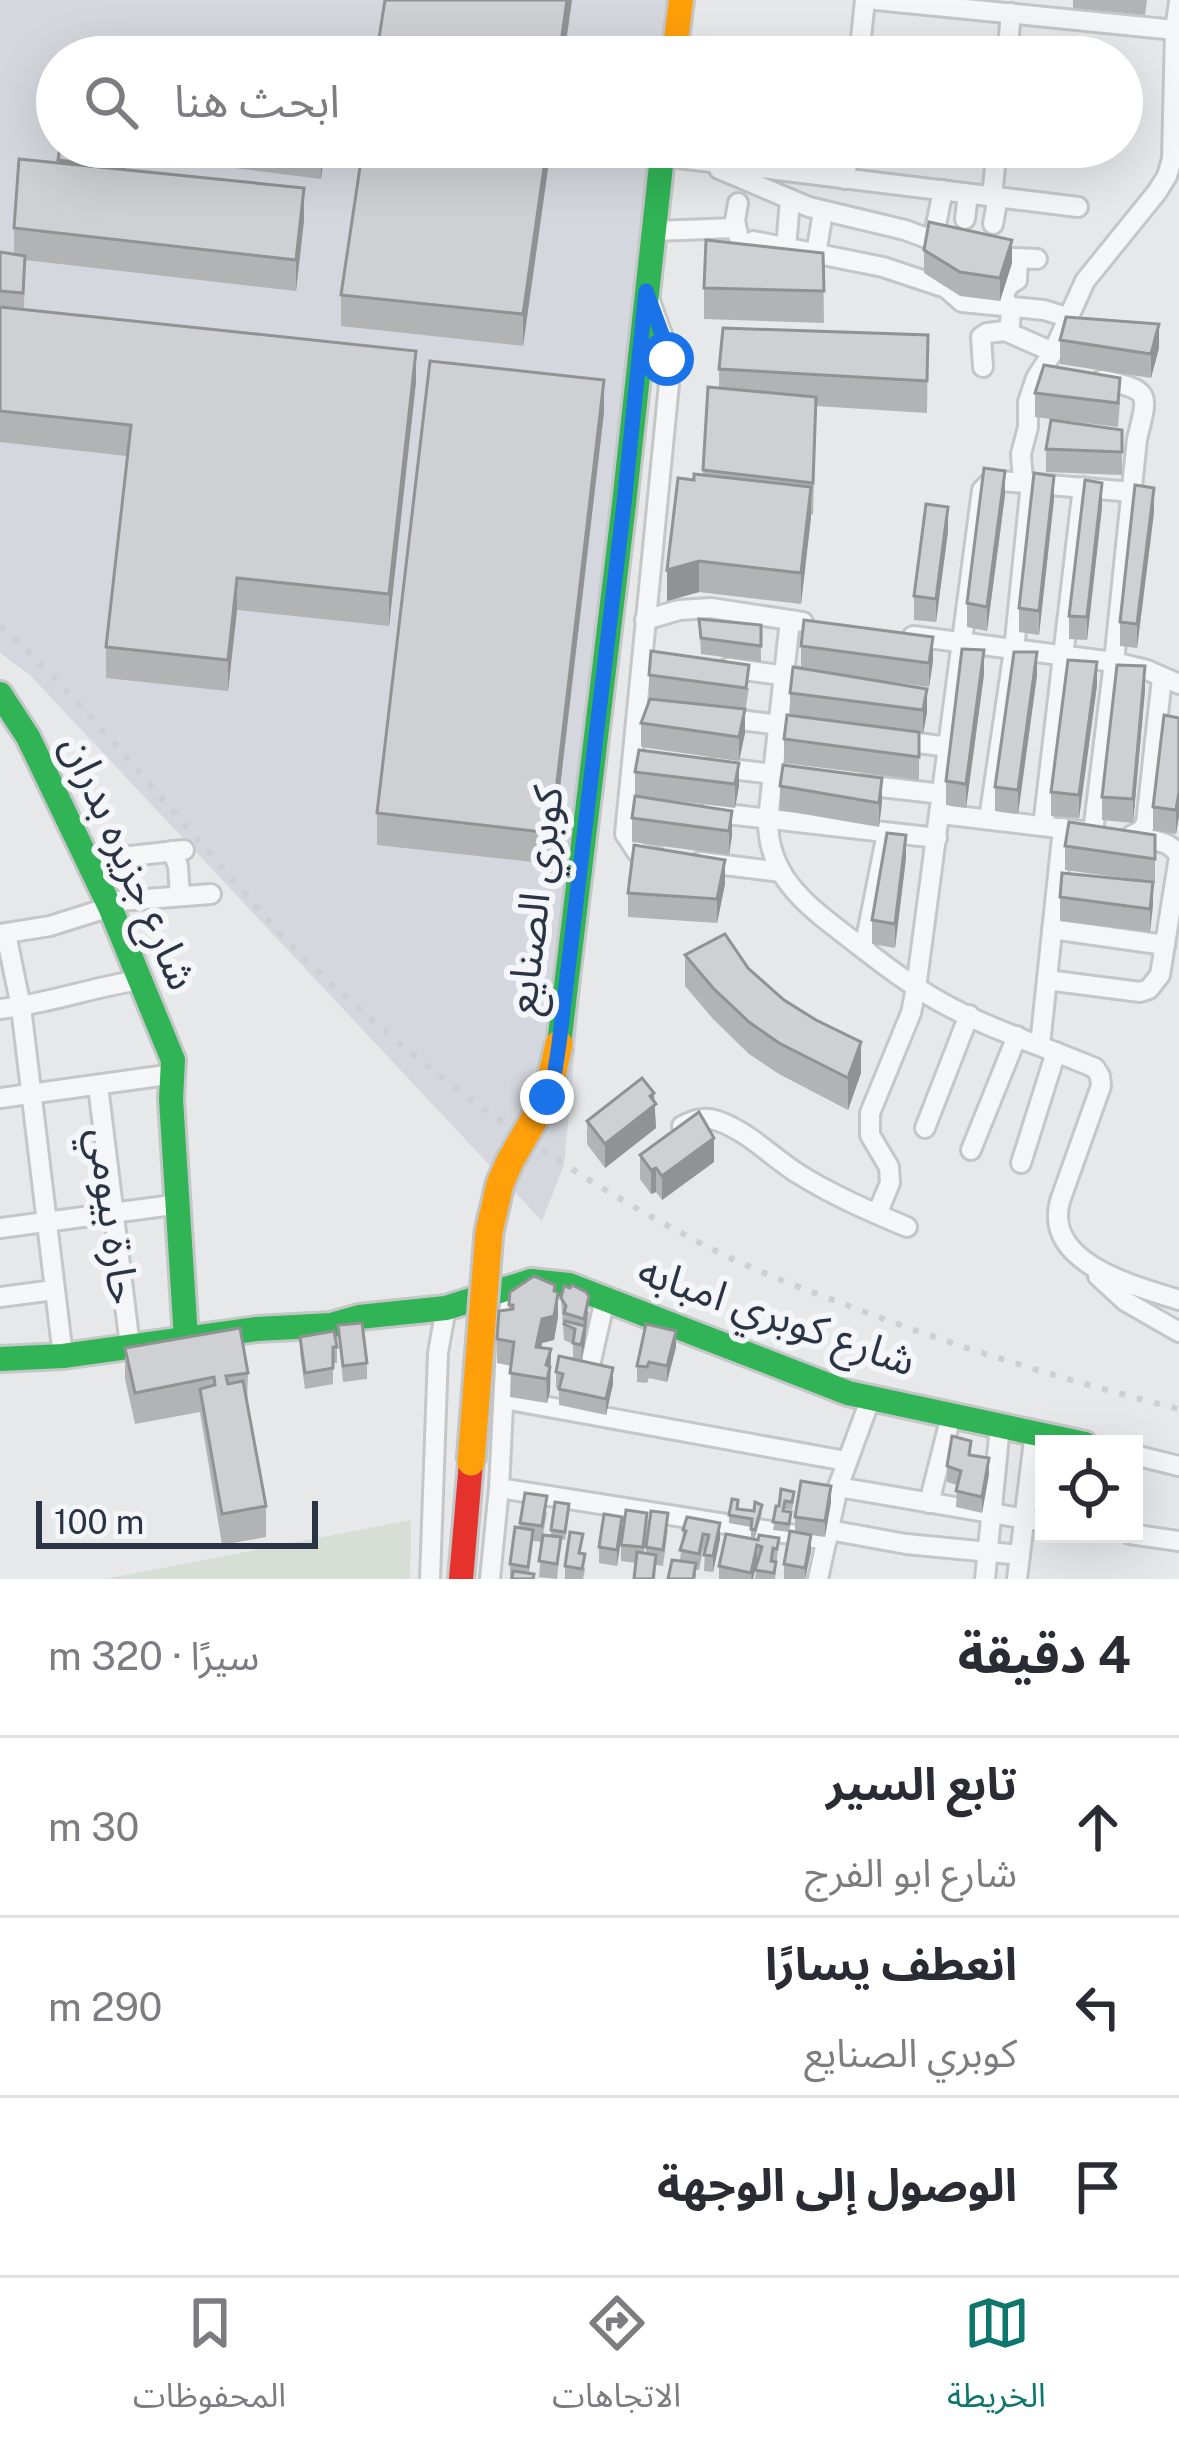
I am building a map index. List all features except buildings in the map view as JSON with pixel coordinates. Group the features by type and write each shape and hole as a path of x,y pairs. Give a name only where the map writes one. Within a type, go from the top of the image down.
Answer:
{"street":[{"path":"677,36 681,0"},
{"path":"861,36 865,0"},
{"path":"876,0 1175,30"},
{"path":"989,820 1015,650 1027,483 1022,454 1031,390 1085,281 1167,176 1172,159 1179,2"},
{"path":"1009,36 1011,14"},
{"name":"كوبري الصنايع","path":"460,1579 494,1208 510,1162 547,1097 559,1044 660,168"},
{"path":"719,168 823,212 930,238 970,253 1028,260 1005,290 1010,325 1005,331"},
{"path":"759,168 1078,207"},
{"path":"845,179 846,168"},
{"path":"993,224 996,168"},
{"path":"916,278 943,190"},
{"path":"965,220 968,194"},
{"path":"786,249 790,200"},
{"path":"738,203 739,266"},
{"path":"816,254 823,212"},
{"path":"654,231 736,228"},
{"path":"753,241 884,267 946,289 962,302 1043,310 1066,317"},
{"path":"646,291 662,334 669,384 645,620 652,656 636,706 625,834 637,852 647,855 781,872"},
{"path":"982,367 980,337 1005,331 1066,373"},
{"path":"1089,378 1133,386 1145,403 1093,832"},
{"path":"1028,427 1050,429"},
{"path":"1115,437 1137,440"},
{"path":"877,1214 890,1183 889,1167 870,1135 870,1113 911,1013 916,988 982,490 990,482 1132,492"},
{"path":"1021,1162 1048,1048 1047,980 1058,876 1053,827 1064,656 1083,487"},
{"path":"645,620 695,608 812,623"},
{"path":"790,620 768,819 768,843 781,872 813,909 916,988 1095,1069 1100,1076 1099,1095 1057,1210 1066,1240 1125,1301 1179,1332"},
{"path":"898,634 1114,662 1171,681 1146,823 1131,836"},
{"path":"703,664 806,679"},
{"name":"شارع جزيره بدران","path":"0,694 28,737 109,905 175,1071"},
{"path":"934,697 955,700"},
{"path":"636,706 660,710"},
{"path":"708,716 800,728"},
{"path":"885,739 949,747"},
{"path":"632,757 655,760"},
{"path":"703,766 795,777"},
{"path":"837,782 942,804 989,820 1131,836 1176,849 1179,857 1156,982 1140,992 1047,980"},
{"path":"627,803 651,806"},
{"path":"698,811 937,838"},
{"path":"864,949 886,833"},
{"path":"87,861 178,851 181,896"},
{"path":"1058,876 1081,880"},
{"path":"1150,889 1173,892"},
{"path":"63,1356 21,1007 3,934 50,926 109,905 211,894"},
{"path":"1052,929 1165,945"},
{"path":"0,1009 140,980"},
{"path":"925,1128 969,1015"},
{"path":"971,1150 1017,1036"},
{"path":"0,1098 175,1071 170,1092 186,1339"},
{"name":"حارة بيومي","path":"98,1086 130,1346"},
{"path":"664,1142 695,1120 713,1118 849,1203 907,1227"},
{"path":"0,1228 180,1204"},
{"path":"1086,1264 1179,1300"},
{"name":"شارع كوبري امبابه","path":"0,1359 331,1325 358,1317 446,1308 513,1285 551,1281 870,1400 1048,1435"},
{"path":"496,1576 513,1285"},
{"path":"0,1297 54,1290"},
{"path":"589,1370 605,1299"},
{"path":"430,1579 438,1353 446,1308"},
{"path":"504,1399 846,1462"},
{"path":"818,1579 838,1487 870,1400"},
{"path":"929,1503 952,1416"},
{"path":"985,1579 1000,1426"},
{"path":"1017,1579 1034,1520 1035,1432"},
{"path":"1143,1458 1179,1466"},
{"path":"838,1487 1034,1520"},
{"path":"499,1488 828,1535 1020,1556"},
{"path":"1143,1536 1179,1541"}],"shaded area":[{"path":"0,0 675,0 672,36 36,36 36,168 659,168 564,1165 542,1221 30,675 0,653"},
{"path":"411,1520 410,1579 105,1579"}],"railway":[{"path":"0,626 94,720 301,955 445,1080 549,1154 658,1220 781,1280 971,1349 1179,1409"}],"traffic: fast":[{"path":"559,1044 661,168"},
{"path":"0,694 28,737 110,907 173,1060 171,1099 186,1339"},
{"path":"0,1359 331,1325 359,1317 446,1308 531,1281 569,1285 848,1393 1043,1435"}],"traffic: slow":[{"path":"677,36 681,0"},
{"path":"471,1462 489,1232 500,1184 547,1097 559,1044"}],"traffic: jam":[{"path":"461,1579 471,1462"}],"route":[{"path":"547,1097 559,1044 646,291 667,359"}]}
